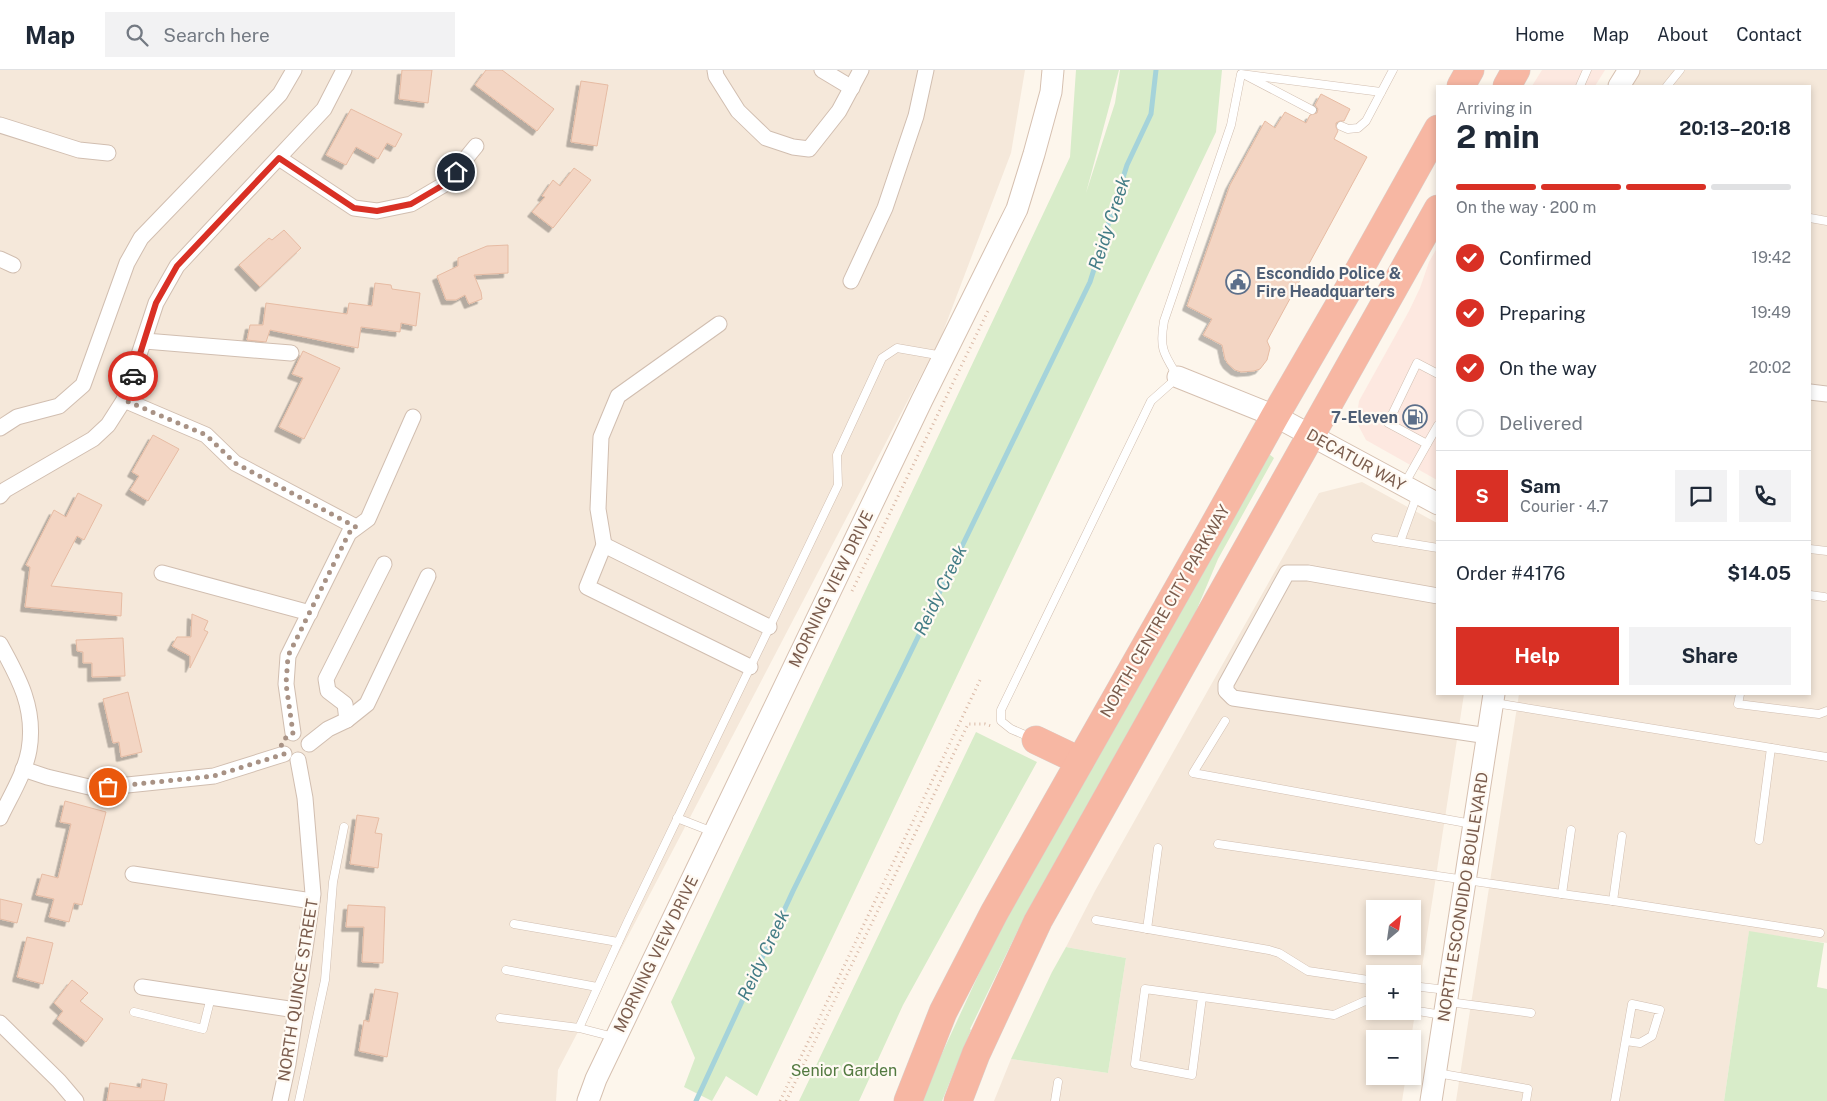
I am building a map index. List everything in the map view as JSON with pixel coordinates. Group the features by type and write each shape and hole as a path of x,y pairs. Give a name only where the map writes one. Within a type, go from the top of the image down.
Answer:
{"highway":[{"path":"1462,85 1470,70"},
{"path":"1508,85 1516,70"},
{"name":"NORTH CENTRE CITY PARKWAY","path":"908,1101 943,1012 994,913 1436,133"},
{"path":"958,1101 976,1054 1038,921 1436,213"},
{"path":"1036,740 1080,761"},
{"path":"896,1101 943,1012"}],"street":[{"path":"0,428 17,417 59,406 82,385 127,263 141,238 280,94 294,70"},
{"path":"0,496 5,490 93,439 108,425 124,400 156,303 177,266 324,108 344,70"},
{"path":"715,70 716,76 738,111 766,138 793,147 809,149 839,111 861,70"},
{"path":"822,70 852,88"},
{"path":"851,281 885,208 916,116 926,70"},
{"name":"MORNING VIEW DRIVE","path":"588,1101 596,1079 714,833 1016,209 1051,92 1053,70"},
{"path":"1620,85 1629,70"},
{"path":"0,125 79,150 108,153"},
{"path":"279,158 354,208 377,211 411,204 445,184 476,146"},
{"path":"719,324 618,396 602,437 598,509 604,545 587,587 750,667"},
{"path":"145,341 291,353"},
{"name":"DECATUR WAY","path":"1178,377 1274,416 1436,503"},
{"path":"1811,392 1827,394"},
{"path":"124,400 206,435 235,463 356,527"},
{"path":"293,733 286,684 288,656 349,533 368,519 413,417"},
{"path":"604,545 770,627"},
{"path":"347,720 345,704 328,691 326,679 384,564"},
{"path":"162,573 310,613"},
{"path":"1436,596 1308,573 1287,573 1226,684 1226,691 1234,698 1488,736"},
{"path":"309,744 303,735 293,733 288,735 281,744 284,754 288,758 298,760 307,755 309,744 328,728 347,720 367,704 428,576"},
{"path":"0,644 18,677 31,720 29,751 0,818"},
{"name":"NORTH ESCONDIDO BOULEVARD","path":"1431,1101 1494,698"},
{"path":"23,768 47,777 89,787 108,787 214,776 284,754"},
{"name":"NORTH QUINCE STREET","path":"280,1101 288,1064 313,894 305,798 298,760"},
{"path":"133,874 312,901"},
{"path":"142,987 296,1010"},
{"path":"0,1022 59,1080 76,1101"}],"lane":[{"path":"1341,126 1348,129 1358,128 1366,121 1393,70"},
{"path":"1580,85 1588,70"},
{"path":"1668,85 1680,70"},
{"path":"1242,72 1381,92"},
{"path":"1242,72 1312,110"},
{"path":"1036,740 1006,725 1001,720 1001,710 1151,401 1178,377 1162,351 1161,337 1164,321 1231,125 1242,72"},
{"path":"1811,218 1827,221"},
{"path":"579,1028 677,818 838,485 836,455 882,358 897,348 944,356"},
{"path":"1427,444 1388,423 1417,363 1436,373"},
{"path":"1400,542 1411,490 1427,444 1436,428"},
{"path":"1376,538 1436,548"},
{"path":"1811,549 1827,552"},
{"path":"1811,595 1824,597"},
{"path":"1740,695 1738,704 1819,714 1827,710"},
{"path":"1494,698 1771,748 1827,756"},
{"path":"1224,721 1194,773 1474,824"},
{"path":"1759,840 1771,748"},
{"path":"677,818 714,833"},
{"path":"300,1101 324,980 333,882 344,827"},
{"path":"1562,894 1571,830"},
{"path":"1613,901 1622,836"},
{"path":"1218,844 1820,933"},
{"path":"1148,929 1158,848"},
{"path":"1096,920 1269,950 1308,971 1366,980"},
{"path":"514,924 618,942"},
{"path":"506,970 598,987"},
{"path":"1202,997 1192,1074 1136,1064 1145,989 1334,1015 1366,1001"},
{"path":"1421,990 1447,1003"},
{"path":"134,1012 203,1028 211,997"},
{"path":"1421,1008 1447,1003 1531,1013"},
{"path":"1615,1101 1632,1004 1660,1010 1652,1036 1640,1042 1626,1041"},
{"path":"500,1018 579,1028 616,1038"},
{"path":"1436,1073 1528,1089 1526,1101"},
{"path":"1055,1101 1058,1082"}],"path":[{"path":"780,1101 980,680"},
{"path":"786,1101 968,724"}],"shaded area":[{"path":"0,70 1025,70 1011,153 941,337 558,1070 556,1101 0,1101"},
{"path":"1542,70 1605,70 1596,85 1533,85"},
{"path":"1629,70 1827,70 1827,943 1749,932 1724,1101 1456,1101 1519,695 1811,695 1811,85 1620,85"},
{"path":"1436,250 1436,479 1366,440 1356,421 1359,401 1409,311"},
{"path":"1362,482 1436,522 1436,695 1464,695 1421,974 1421,965 1366,965 1366,1020 1414,1020 1412,1030 1366,1030 1366,1085 1405,1085 1402,1101 994,1101 1011,1059 1108,1073 1126,958 1066,947 1095,891 1319,493"}],"green space":[{"path":"1076,70 1119,70 1086,193 1115,103 1120,70 1222,70 1216,132 757,1096 726,1076 712,1101 684,1087 695,1058 671,1002 1070,157"},
{"path":"1269,454 1274,458 1218,559 1194,616 1018,930 970,1029 942,1101 920,1101 1001,926 1261,463"},
{"name":"Senior Garden","path":"976,732 1037,762 903,1005 859,1101 799,1101"},
{"path":"1749,931 1824,943 1817,987 1827,989 1827,1101 1724,1101"},
{"path":"1066,947 1126,958 1108,1073 1011,1059 1052,972"}],"building":[{"path":"402,70 432,70 428,103 399,99"},
{"path":"486,70 502,70 554,109 537,131 475,85"},
{"path":"581,81 608,85 597,146 571,142"},
{"path":"1321,94 1350,109 1344,121 1336,123 1338,131 1334,139 1367,157 1267,341 1270,348 1267,360 1260,369 1241,372 1228,364 1222,345 1203,335 1212,319 1187,306 1230,185 1265,121 1275,128 1285,112 1306,123 1310,115 1317,113 1318,109 1315,105"},
{"path":"351,109 402,134 395,147 387,143 378,159 356,147 346,165 326,155"},
{"path":"574,168 591,180 553,228 532,212 545,197 542,196 553,180 560,186"},
{"path":"284,230 301,248 260,287 239,265 269,238 272,240"},
{"path":"508,245 508,273 474,275 482,299 469,304 465,295 456,300 446,300 437,276 458,266 458,258 487,246"},
{"path":"375,283 391,285 392,289 420,293 416,326 401,323 400,332 361,327 358,348 270,330 266,342 247,340 250,325 263,325 266,303 347,314 349,303 372,306"},
{"path":"303,351 340,368 304,439 279,427 303,378 292,374"},
{"path":"153,435 179,449 148,501 130,490 139,476 132,472"},
{"path":"78,493 102,505 84,540 77,536 51,586 122,593 121,616 25,607 30,567 26,565 54,510 66,517"},
{"path":"192,614 208,621 204,630 208,632 190,668 190,656 172,646 177,637 191,637"},
{"path":"123,638 125,676 92,677 92,663 83,663 83,652 77,651 76,640"},
{"path":"128,692 142,752 121,757 119,742 113,743 103,699"},
{"path":"65,801 106,812 82,905 74,903 69,922 49,917 54,899 36,895 42,874 58,878 71,824 60,822"},
{"path":"357,815 379,818 375,833 382,834 378,868 350,864"},
{"path":"0,899 22,904 17,923 0,919"},
{"path":"348,905 385,907 383,963 362,962 364,927 346,927"},
{"path":"27,937 53,943 43,984 17,977"},
{"path":"72,980 88,993 80,1001 103,1019 86,1042 57,1019 63,1011 54,1003"},
{"path":"375,989 398,993 387,1057 359,1051 364,1020 369,1022"},
{"path":"142,1079 167,1084 164,1101 107,1101 110,1083 141,1088"}],"waterway":[{"name":"Reidy Creek","path":"696,1101 793,891 1090,282 1127,165 1151,114 1156,70"}],"way so far":[{"path":"108,787 214,776 284,754 281,744 288,735 293,733 286,684 288,656 349,533 356,527 235,463 206,435 124,400 133,376"}],"place":[{"name":"Escondido Police & Fire Headquarters","path":"1238,282"},
{"name":"7-Eleven","path":"1415,417"}],"route":[{"path":"133,376 156,303 177,266 279,158 354,208 377,211 411,204 445,184 456,172"}]}
